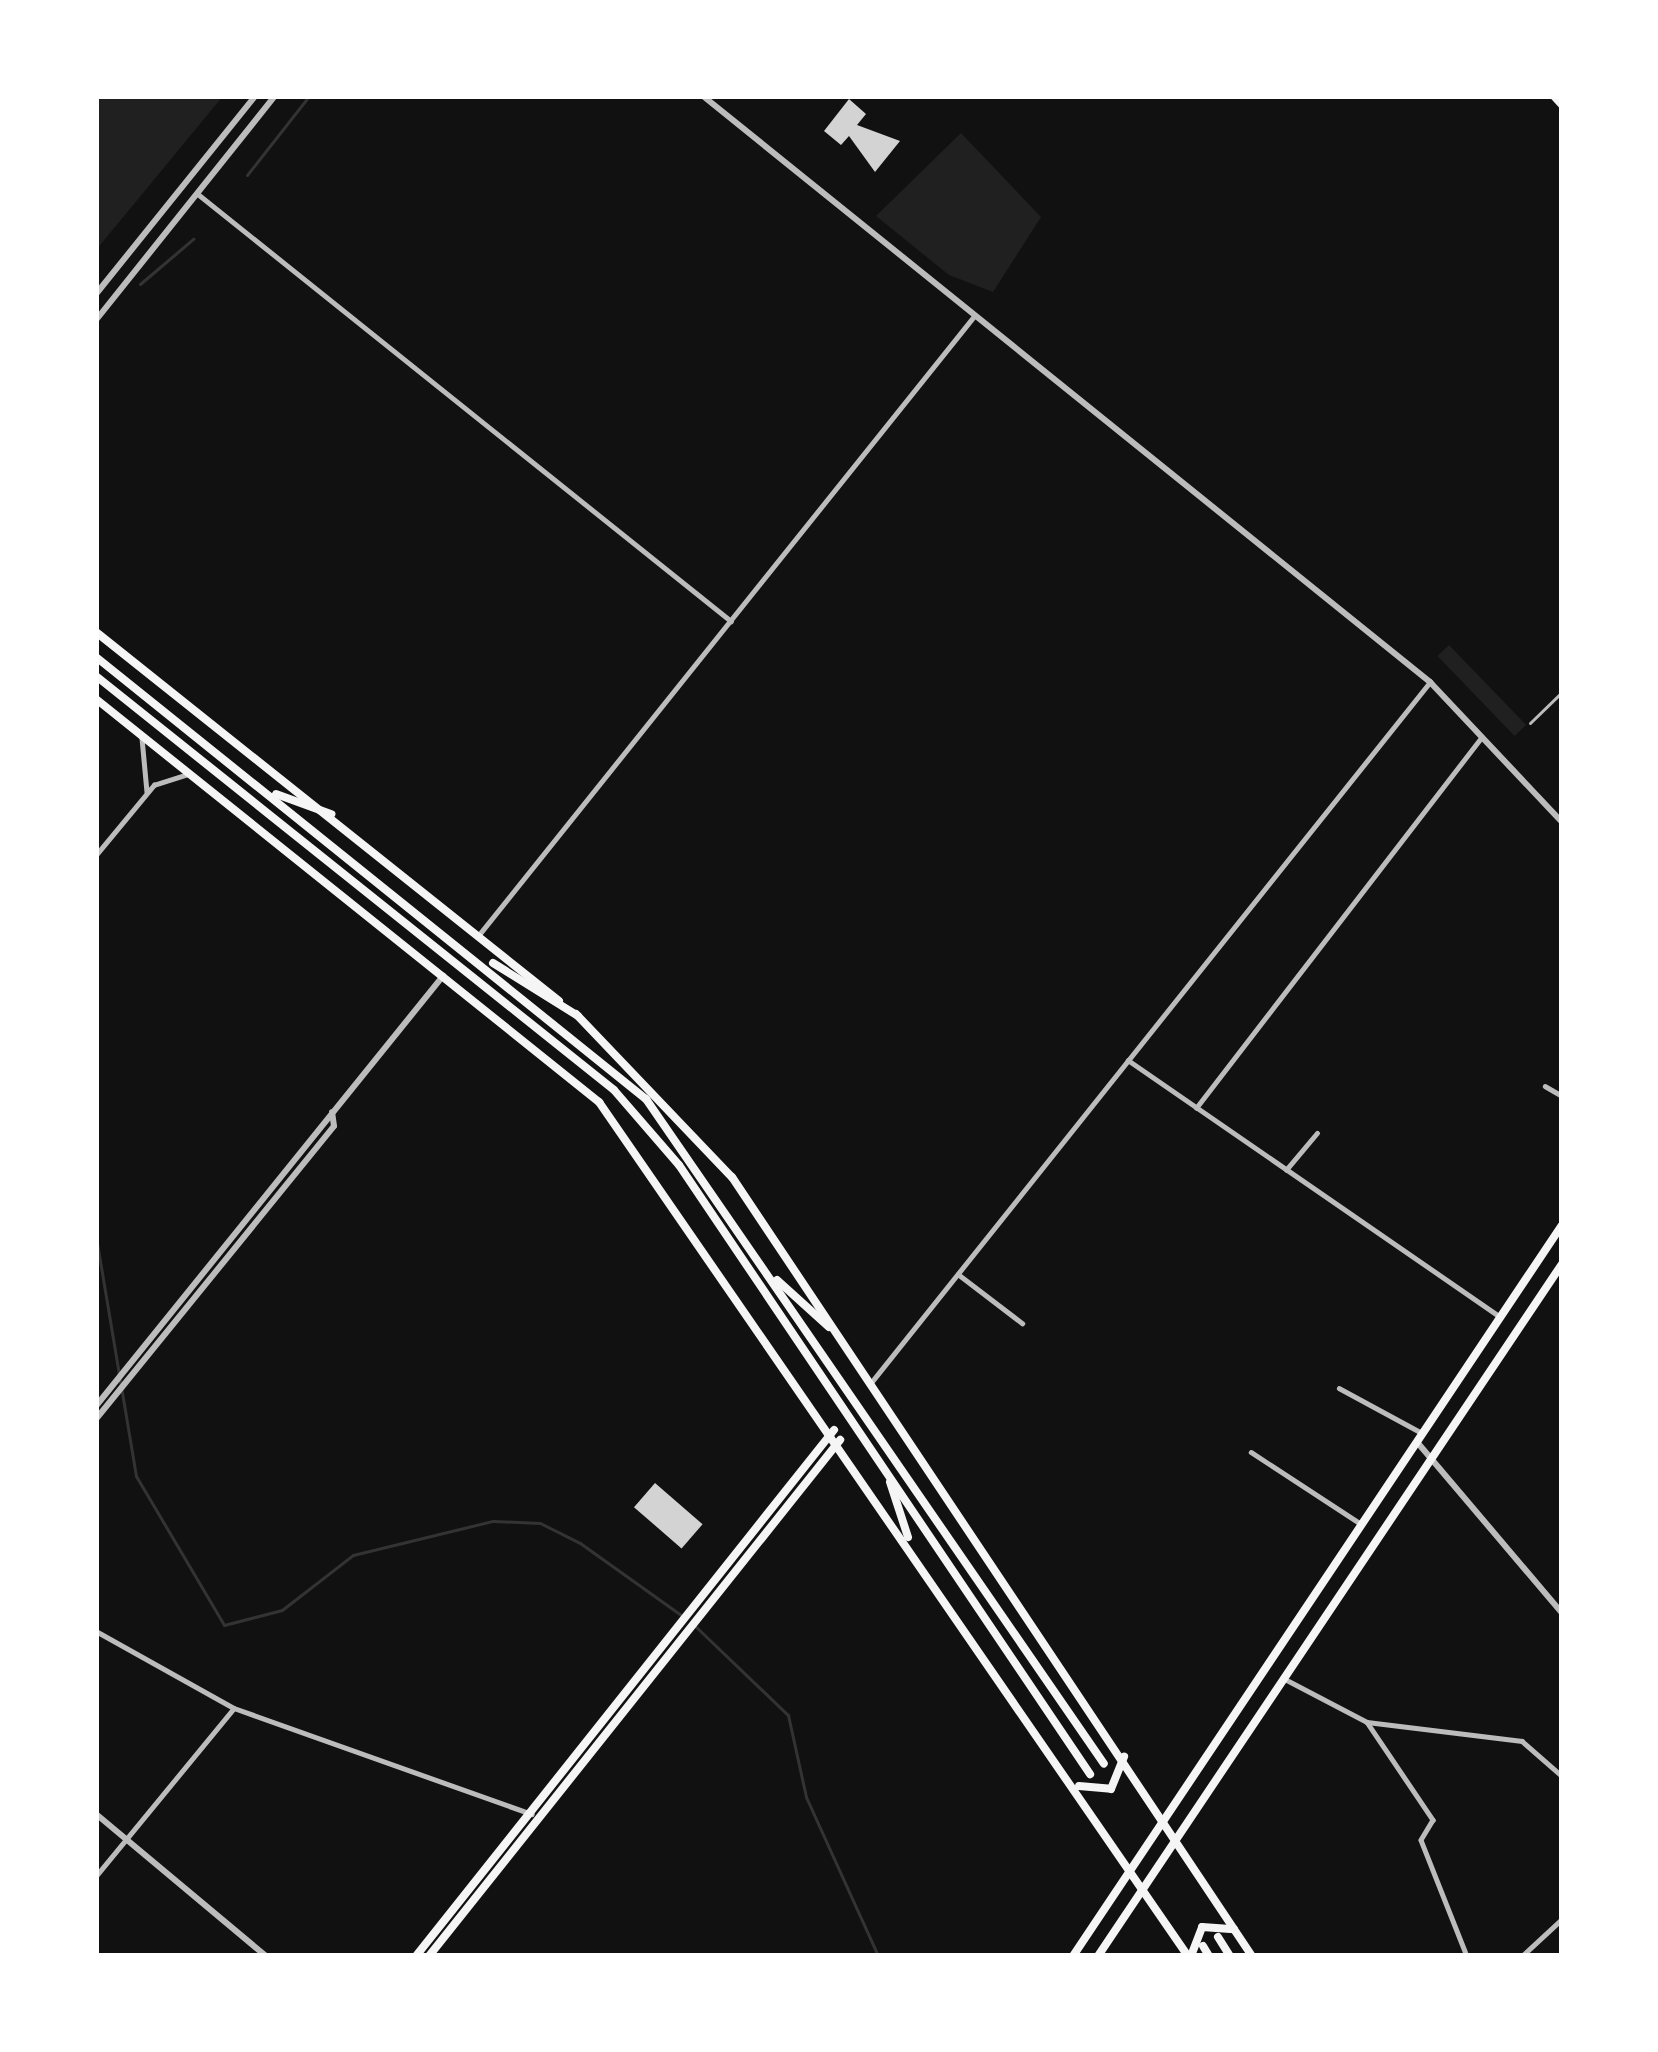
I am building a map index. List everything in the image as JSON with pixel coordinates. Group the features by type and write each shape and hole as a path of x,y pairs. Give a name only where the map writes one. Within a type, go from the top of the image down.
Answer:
{"main road":[{"path":"1554,96 1562,105"},
{"path":"96,632 331,814 578,1016 696,1131 1180,1838 1252,1956"},
{"path":"96,657 458,940 646,1099 1105,1764"},
{"path":"96,676 614,1090 679,1166 1090,1774"},
{"path":"96,699 599,1102 908,1537 1190,1956"},
{"path":"268,790 331,814"},
{"path":"458,940 578,1016"},
{"path":"1073,1956 1168,1821 1562,1225"},
{"path":"1098,1956 1562,1264"},
{"path":"766,1269 829,1328"},
{"path":"416,1956 534,1816 837,1435"},
{"path":"885,1469 908,1537"},
{"path":"1078,1786 1111,1789 1124,1757"},
{"path":"429,1956 534,1816"},
{"path":"1190,1956 1202,1927 1235,1929"},
{"path":"1218,1937 1230,1956"},
{"path":"1203,1946 1209,1956"}],"street":[{"path":"96,294 255,96"},
{"path":"96,320 275,96"},
{"path":"703,96 1430,682 1562,822"},
{"path":"198,194 730,621"},
{"path":"478,937 975,315"},
{"path":"870,1384 1430,682"},
{"path":"142,735 147,792"},
{"path":"1196,1108 1482,737"},
{"path":"96,855 147,792 190,773"},
{"path":"96,1419 99,1406 443,976"},
{"path":"1128,1060 1499,1316"},
{"path":"1545,1086 1562,1096"},
{"path":"1286,1170 1317,1132"},
{"path":"958,1274 1022,1323"},
{"path":"1339,1388 1419,1437 1562,1612"},
{"path":"1251,1452 1361,1524"},
{"path":"96,1631 234,1708 534,1816"},
{"path":"1283,1678 1367,1723 1522,1741 1562,1776"},
{"path":"96,1876 234,1708"},
{"path":"1367,1723 1432,1820 1421,1840 1467,1956"},
{"path":"96,1814 266,1956"},
{"path":"1522,1956 1562,1919"}],"lane":[{"path":"1530,723 1562,692"}],"shaded area":[{"path":"96,96 223,96 96,250"},
{"path":"961,133 1041,217 993,292 949,275 876,216"},
{"path":"1449,645 1526,725 1515,736 1437,656"}],"building":[{"path":"849,99 866,114 857,125 900,141 875,172 849,136 841,145 824,131"},
{"path":"655,1483 703,1524 682,1548 634,1507"}],"waterway":[{"path":"247,175 309,96"},
{"path":"140,284 193,239"},
{"path":"96,1237 136,1476 224,1625 282,1610 353,1555 493,1521 540,1523 580,1543 681,1615"},
{"path":"693,1624 788,1715 806,1797 878,1956"}]}
